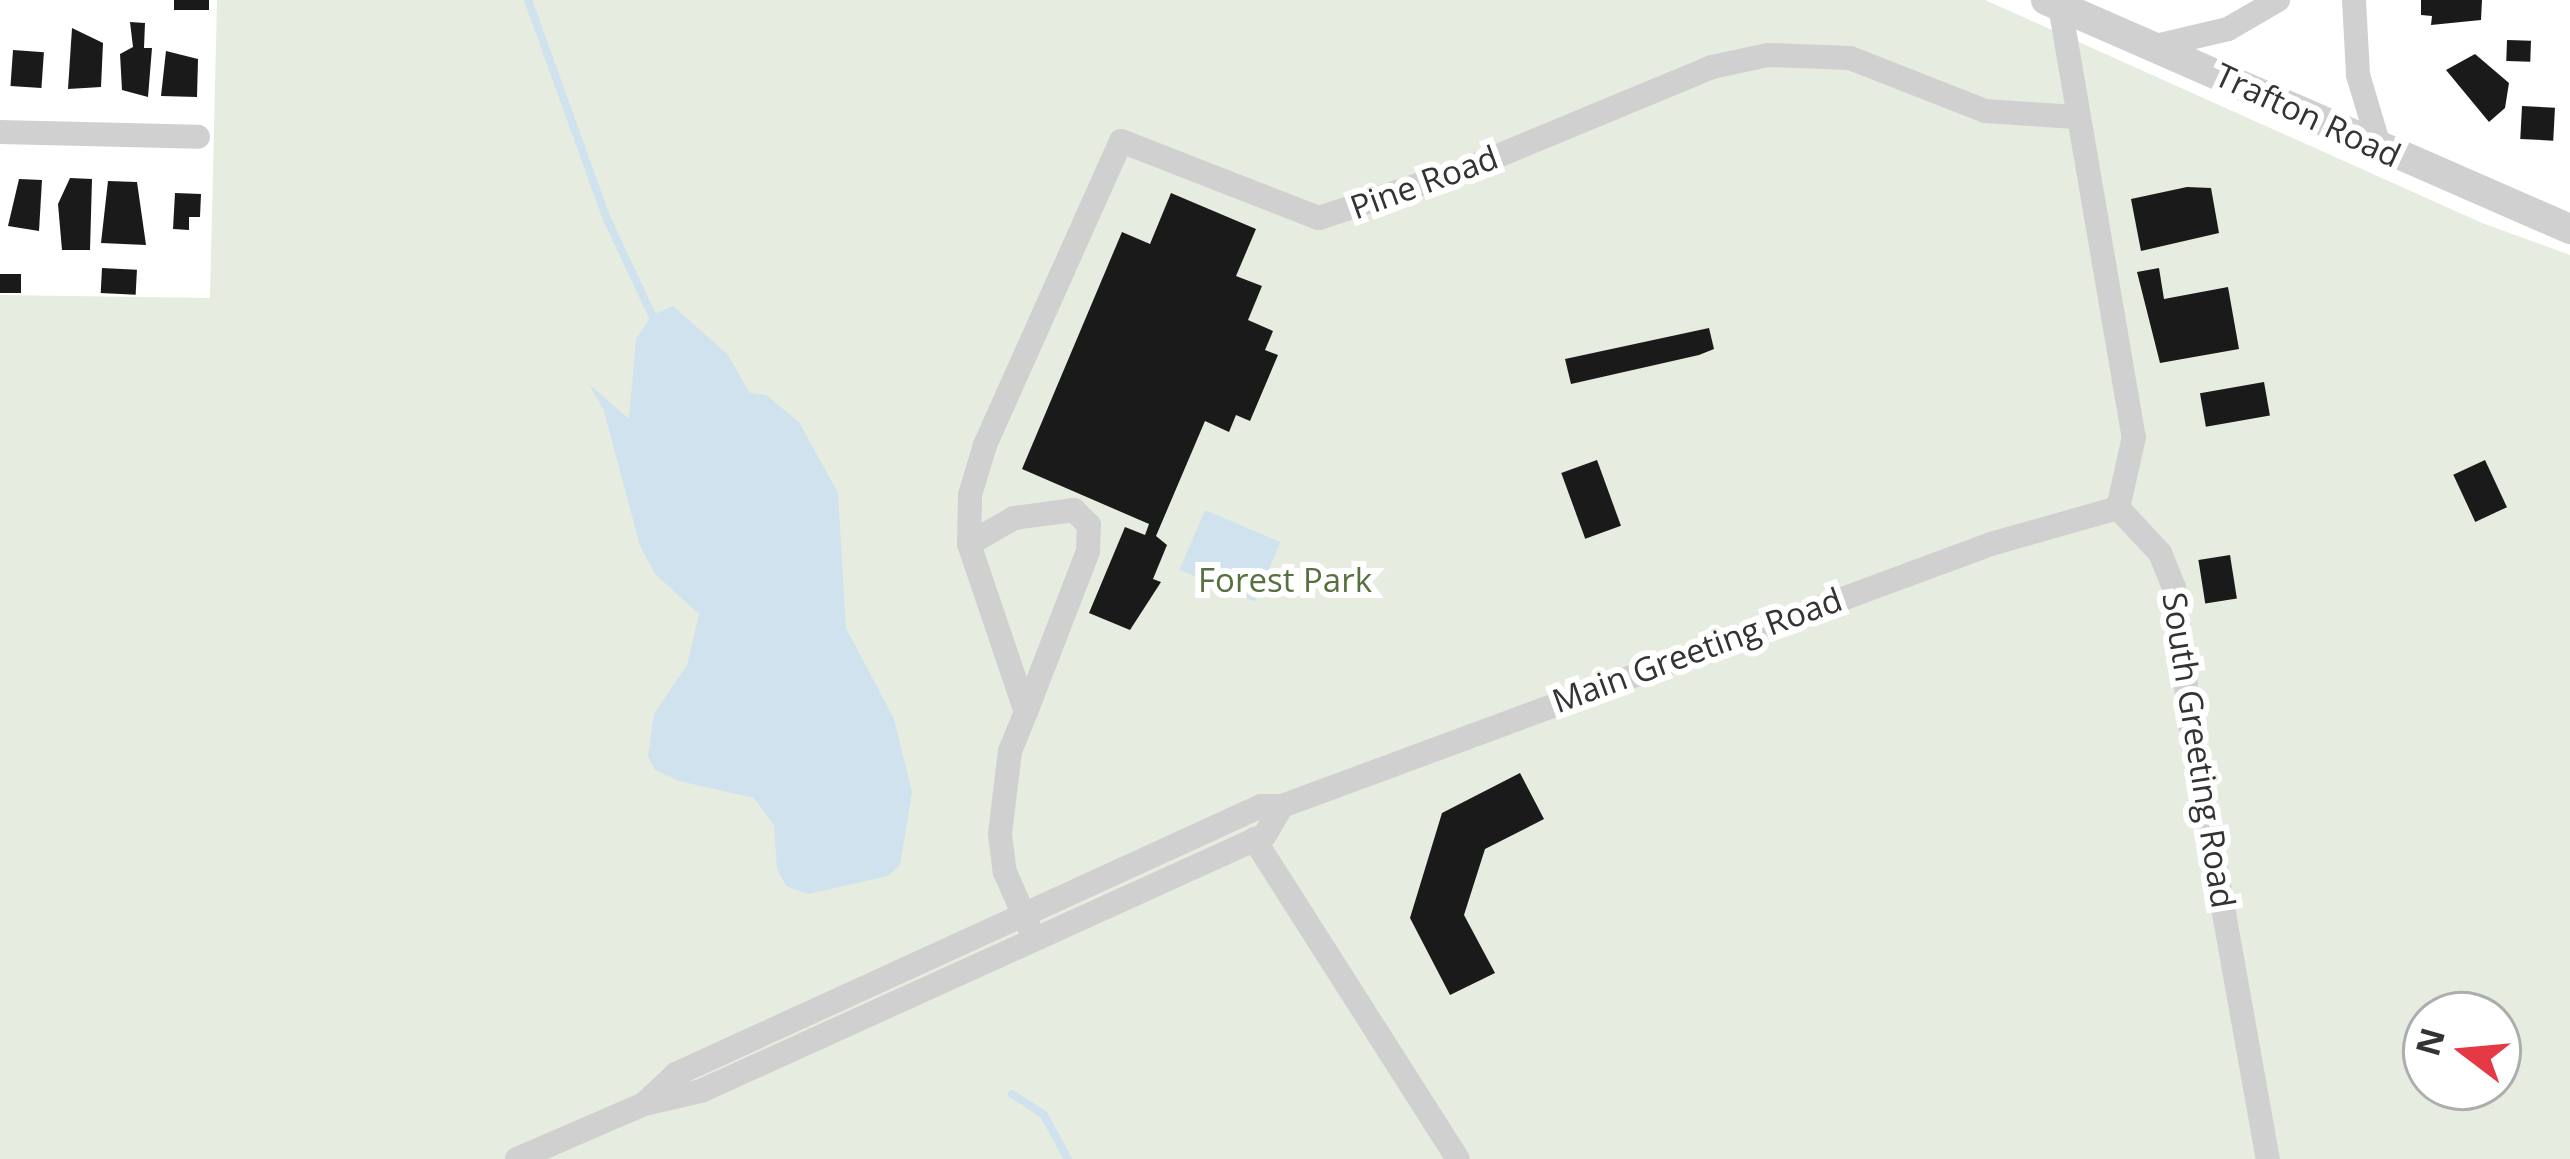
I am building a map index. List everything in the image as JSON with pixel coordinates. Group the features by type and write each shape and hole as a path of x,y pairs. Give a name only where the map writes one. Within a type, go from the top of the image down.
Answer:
{"street":[{"path":"2156,46 2228,28 2278,0"},
{"path":"2354,0 2358,75 2380,149"},
{"path":"2055,2 2074,62 2075,117 2134,437 2118,508"},
{"name":"Trafton Road","path":"2055,2 2570,229"},
{"name":"Pine Road","path":"1026,712 969,544 980,459 1121,141 1319,218 1466,169 1628,97 1768,55 1850,58 1985,111 2075,117"},
{"path":"0,132 198,137"},
{"name":"Main Greeting Road","path":"518,1159 644,1104 701,1091 1261,806 1282,806 1947,560 2118,508"},
{"name":"South Greeting Road","path":"2118,508 2160,553 2174,587 2191,728 2268,1159"},
{"path":"969,544 1003,521 1048,510 1074,511 1090,525 1084,565 1010,751 1000,834 1005,872 1029,928"},
{"name":"Main Greeting Road","path":"1029,928 1254,839 1272,829 1282,806"},
{"path":"1254,839 1458,1159"}],"green space":[{"name":"Forest Park","path":"217,0 1985,0 2482,223 2570,255 2570,1159 0,1159 0,295 210,298"}],"water":[{"path":"673,306 727,354 750,393 766,395 799,422 838,493 846,628 894,719 912,792 900,865 888,876 808,894 786,886 777,869 774,825 754,798 679,781 655,770 648,756 654,714 687,665 699,614 655,574 640,546 604,411 589,384 629,419 636,339 652,315"},
{"path":"1205,510 1280,542 1255,602 1180,570"}],"building":[{"path":"174,0 209,0 209,10 174,10"},
{"path":"2421,0 2482,0 2481,20 2431,25 2432,16 2421,15"},
{"path":"130,22 145,23 144,48 152,48 148,97 122,90 120,54 133,47"},
{"path":"72,28 103,43 101,87 68,89"},
{"path":"2507,40 2531,41 2530,62 2506,61"},
{"path":"13,50 44,52 41,88 10,86"},
{"path":"166,51 198,59 197,97 161,96"},
{"path":"2475,54 2509,83 2505,108 2489,122 2446,70"},
{"path":"2522,106 2555,108 2553,141 2520,139"},
{"path":"70,178 92,179 90,250 62,250 58,204"},
{"path":"19,179 42,180 39,231 8,226"},
{"path":"108,181 137,182 146,245 101,243"},
{"path":"2187,187 2211,188 2219,233 2141,251 2131,199"},
{"path":"175,193 201,194 200,217 189,217 189,230 173,229"},
{"path":"1171,193 1256,229 1236,276 1262,286 1248,320 1273,331 1265,350 1278,355 1250,421 1236,415 1229,432 1205,421 1156,536 1167,545 1153,579 1161,582 1130,630 1089,613 1125,527 1145,535 1149,524 1022,469 1122,232 1150,244"},
{"path":"102,268 137,270 136,295 101,293"},
{"path":"2159,268 2164,299 2228,287 2239,349 2160,363 2137,272"},
{"path":"0,274 21,274 21,293 0,293"},
{"path":"1709,328 1714,349 1571,384 1565,359"},
{"path":"2264,382 2270,415 2206,427 2200,393"},
{"path":"1597,460 1621,526 1585,539 1561,473"},
{"path":"2485,460 2507,507 2475,522 2453,475"},
{"path":"2230,555 2237,598 2205,603 2198,560"},
{"path":"1520,773 1544,819 1485,849 1464,915 1495,973 1450,995 1410,918 1442,813"}],"waterway":[{"path":"528,0 607,219 652,315"},
{"path":"1012,1094 1044,1115 1068,1159"}]}
